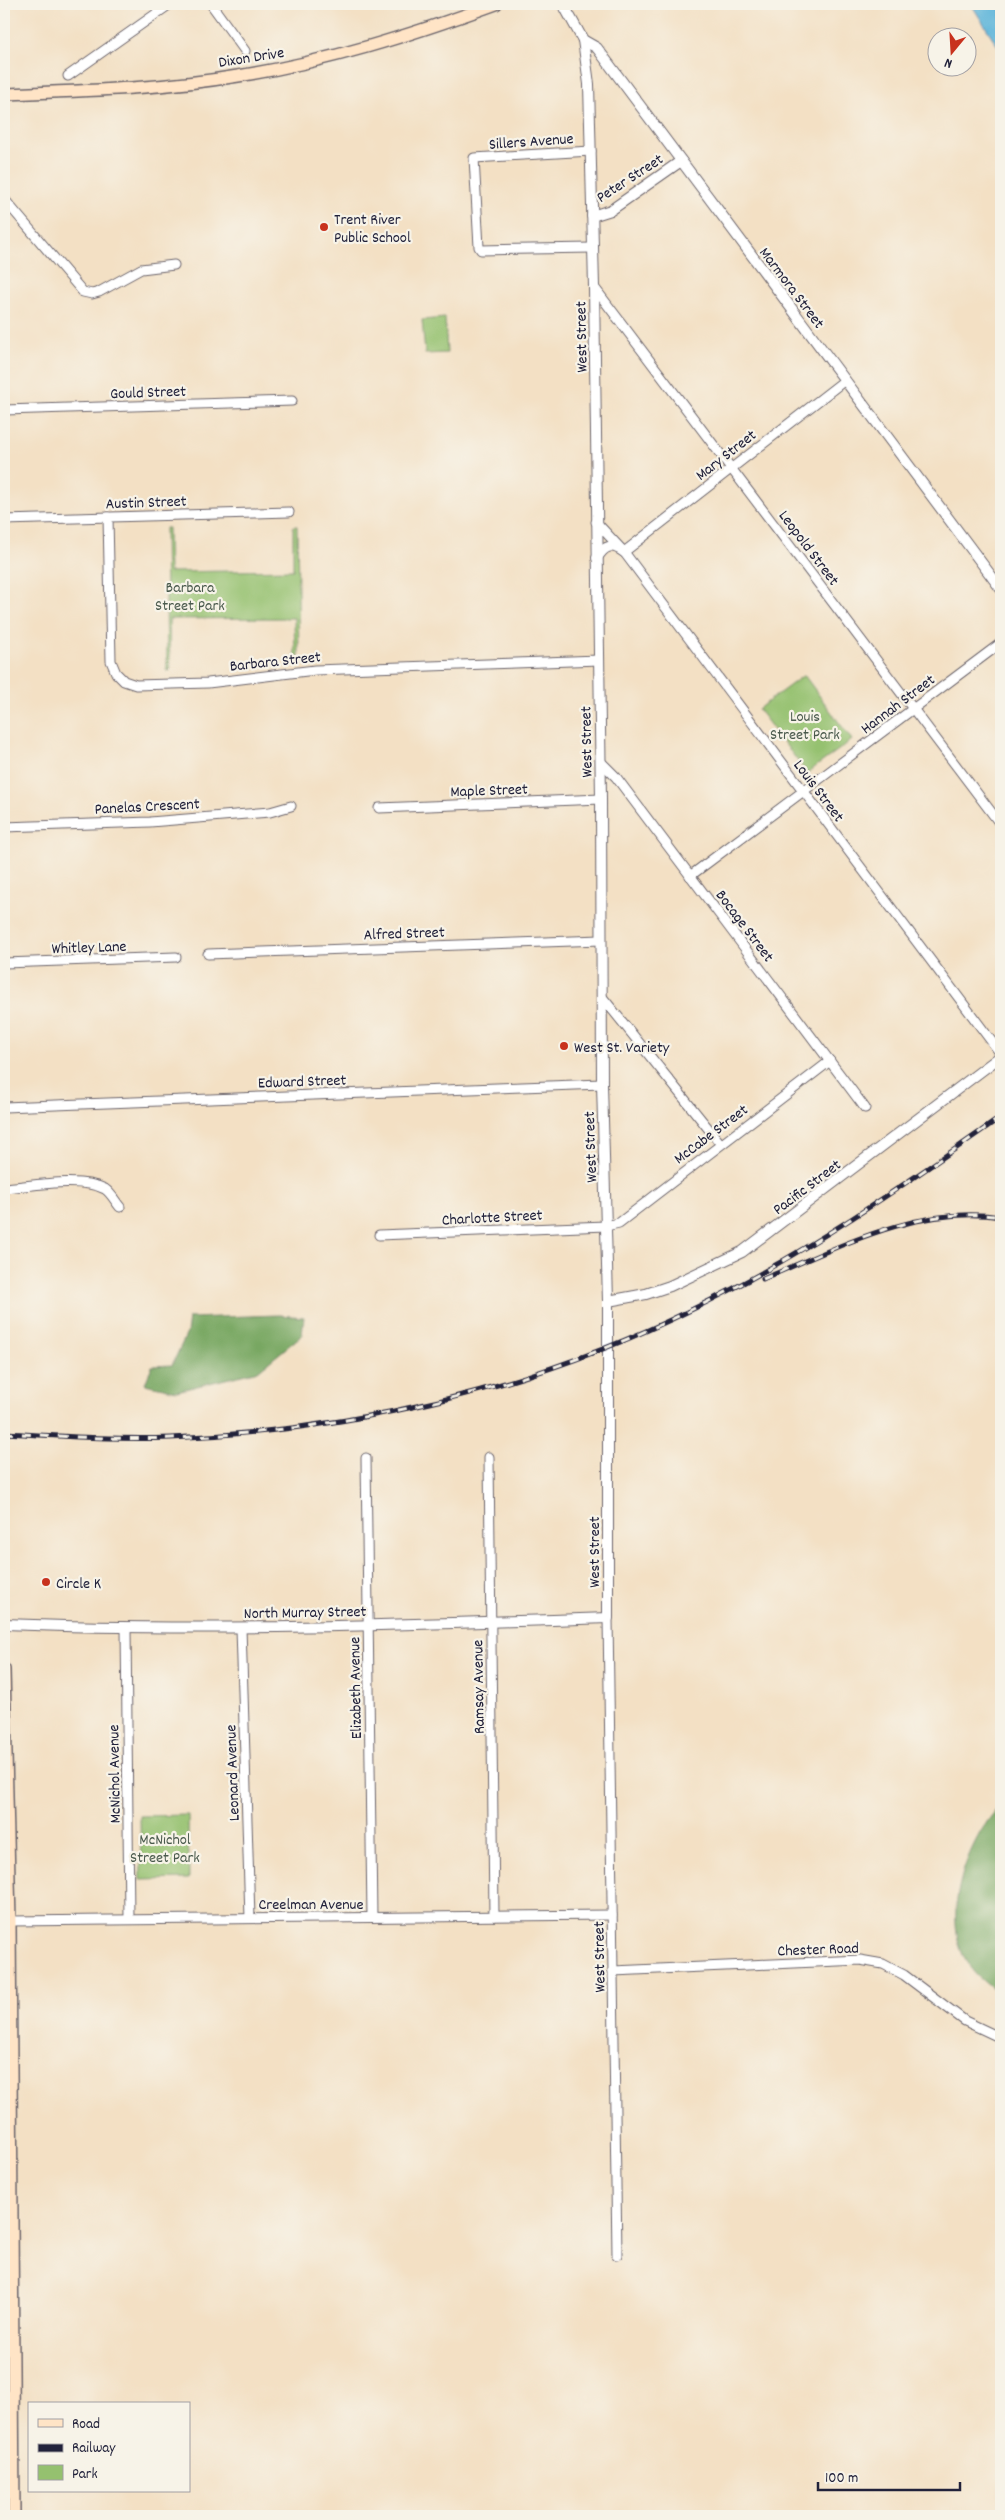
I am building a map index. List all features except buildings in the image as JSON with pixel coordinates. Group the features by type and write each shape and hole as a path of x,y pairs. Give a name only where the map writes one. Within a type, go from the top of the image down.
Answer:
{"main road":[{"name":"Dixon Drive","path":"4,94 151,85 255,73 375,45 496,4"},
{"path":"4,1669 10,1921 14,2516"}],"street":[{"path":"68,76 170,4"},
{"path":"210,4 244,51"},
{"name":"Marmora Street","path":"563,4 582,40 596,48 1001,589"},
{"name":"West Street","path":"582,40 589,84 594,287 601,762 602,1084 608,1302 608,1618 617,2255"},
{"name":"Sillers Avenue","path":"591,151 474,158 479,247 485,251 592,248"},
{"name":"Peter Street","path":"592,216 611,210 681,161"},
{"path":"4,199 84,292 99,292 141,269 174,265"},
{"name":"Leopold Street","path":"594,287 1001,825"},
{"name":"Mary Street","path":"624,552 845,380"},
{"name":"Gould Street","path":"4,410 292,401"},
{"name":"Austin Street","path":"4,520 289,512"},
{"name":"Barbara Street","path":"108,517 111,662 116,673 124,681 136,684 208,683 315,670 599,660"},
{"name":"Louis Street","path":"596,522 624,552 1001,1055"},
{"path":"597,558 602,549 609,546 616,546 624,552"},
{"name":"Hannah Street","path":"690,876 1001,643"},
{"name":"Bocage Street","path":"601,762 616,777 865,1108"},
{"name":"Maple Street","path":"379,808 601,799"},
{"name":"Panelas Crescent","path":"4,827 150,822 270,812 291,806"},
{"name":"Alfred Street","path":"208,954 601,940"},
{"name":"Whitley Lane","path":"4,963 176,957"},
{"path":"603,998 720,1143"},
{"name":"Pacific Street","path":"608,1302 646,1294 670,1286 742,1252 1001,1055"},
{"name":"McCabe Street","path":"606,1226 619,1223 720,1143 830,1061"},
{"name":"Edward Street","path":"4,1107 602,1084"},
{"path":"4,1188 76,1183 97,1186 111,1194 120,1206"},
{"name":"Charlotte Street","path":"379,1235 606,1226"},
{"name":"Ramsay Avenue","path":"489,1457 494,1916"},
{"name":"Elizabeth Avenue","path":"366,1458 372,1917"},
{"name":"North Murray Street","path":"4,1624 126,1628 241,1628 608,1618"},
{"name":"McNichol Avenue","path":"126,1628 129,1920"},
{"name":"Leonard Avenue","path":"241,1628 250,1918"},
{"name":"Creelman Avenue","path":"10,1921 612,1915"},
{"name":"Chester Road","path":"613,1971 860,1960 883,1964 904,1975 965,2021 1001,2038"}],"green space":[{"path":"445,318 447,353 425,354 422,320"},
{"name":"Barbara Street Park","path":"293,526 297,526 299,657 295,657 294,618 169,619 170,671 167,671 165,528 168,528 169,572 293,570"},
{"name":"Louis Street Park","path":"804,675 852,740 807,773 758,709"},
{"path":"279,1315 304,1317 302,1335 258,1371 177,1391 145,1384 152,1366 172,1365 187,1333 189,1318"},
{"path":"1001,1805 1001,1993 982,1980 967,1963 958,1941 956,1917 958,1892 965,1867 975,1843 987,1822"},
{"name":"McNichol Street Park","path":"188,1815 189,1879 141,1880 140,1816"}],"water":[{"path":"971,4 1001,4 1001,51"}],"railway":[{"path":"4,1433 129,1438 171,1438 239,1434 373,1415 440,1401 505,1383 570,1362 633,1337 695,1308 775,1266 852,1218 1001,1117"},
{"path":"763,1279 849,1242 909,1223 939,1217 970,1215 1001,1217"}],"place":[{"name":"Trent River Public School","path":"324,227"},
{"name":"West St. Variety","path":"564,1046"},
{"name":"Circle K","path":"46,1582"}]}
